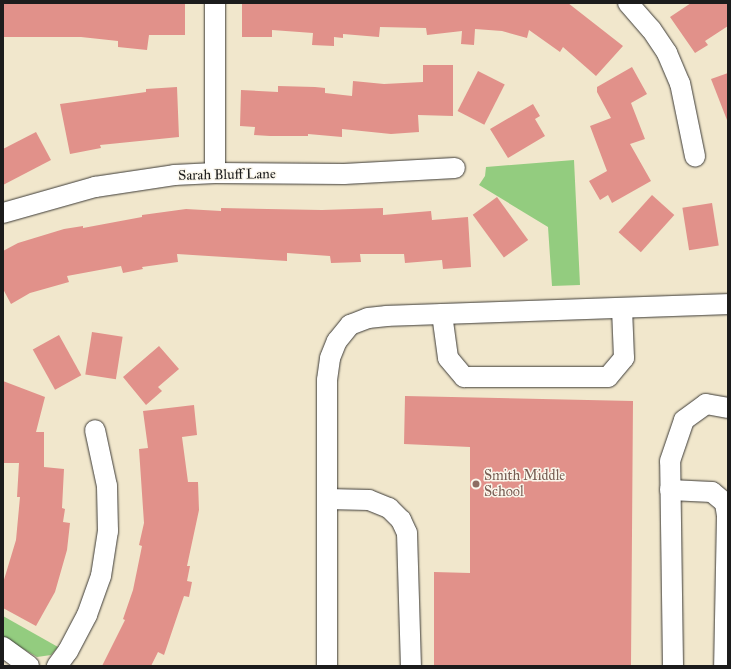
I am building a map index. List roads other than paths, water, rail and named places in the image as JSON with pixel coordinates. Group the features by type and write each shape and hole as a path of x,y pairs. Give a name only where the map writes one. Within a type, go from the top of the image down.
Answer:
{"street":[{"path":"214,173 215,3"},
{"path":"632,4 666,53 680,83 695,156"},
{"name":"Sarah Bluff Lane","path":"3,213 94,187 174,175 214,173 344,174 455,168"},
{"path":"327,666 327,380 330,358 337,342 350,325 368,318 728,304"},
{"path":"442,314 448,358 464,377 608,377 624,358 622,308"},
{"path":"673,666 670,461 684,420 706,404 728,408"},
{"path":"57,666 68,651 87,615 101,576 108,531 107,486 95,430"},
{"path":"670,490 712,492 724,503 727,516 724,666"},
{"path":"327,499 369,500 389,508 401,520 407,533 411,666"},
{"path":"3,647 29,666"}],"place":[{"name":"Smith Middle School","path":"476,484"}]}
